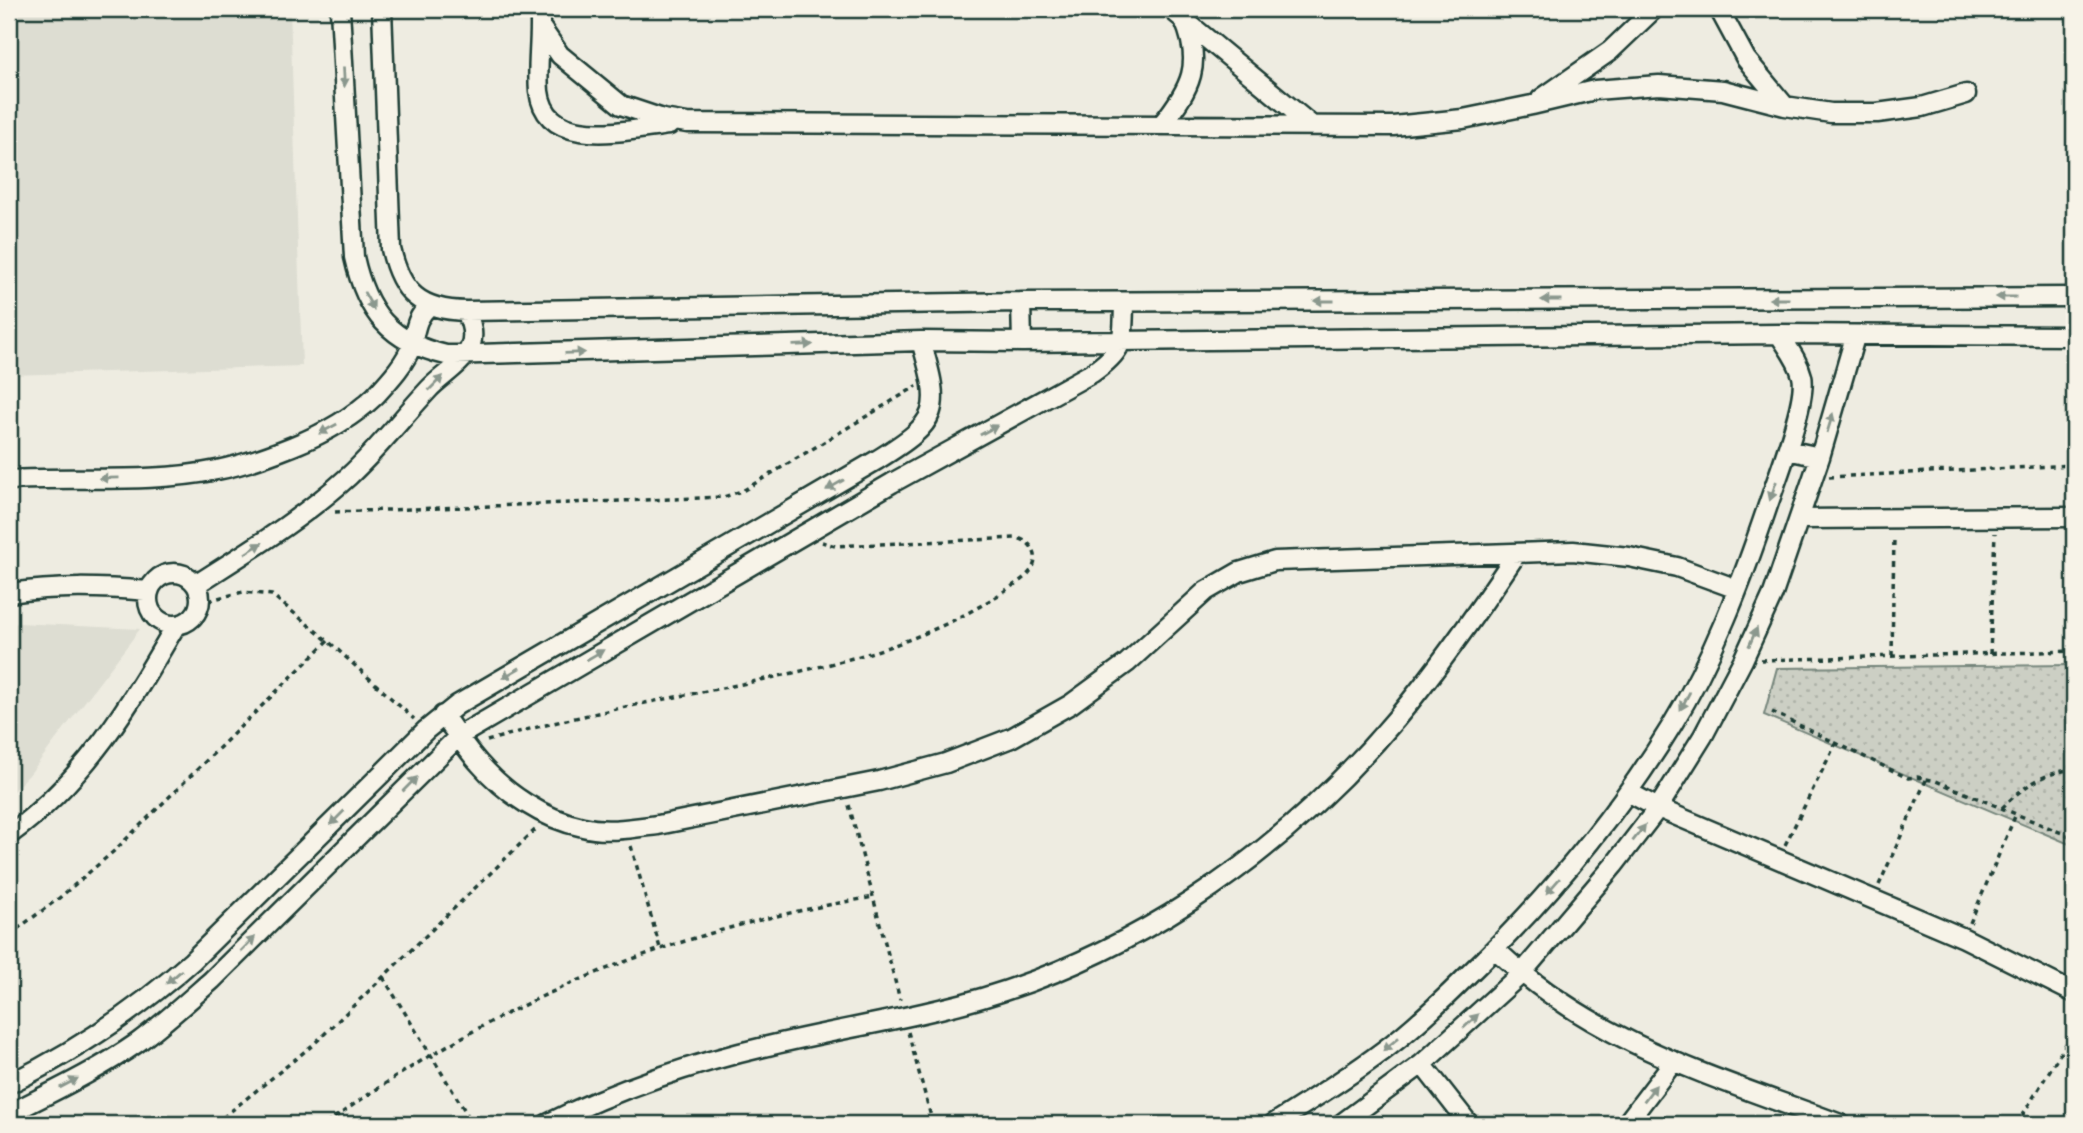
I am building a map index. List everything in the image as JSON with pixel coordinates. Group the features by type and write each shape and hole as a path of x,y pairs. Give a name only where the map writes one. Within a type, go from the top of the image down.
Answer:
{"street":[{"path":"340,9 354,257 360,284 372,308 389,329 412,344 437,354 464,357 921,341 1779,334 1855,337 2074,336"},
{"path":"382,9 391,249 395,269 404,287 429,306 466,312 1021,302 2074,297"},
{"path":"1532,105 1610,51 1654,9"},
{"path":"1719,9 1746,59 1785,106"},
{"path":"1177,14 1311,124"},
{"path":"1162,124 1186,92 1192,74 1194,56 1191,37 1177,14"},
{"path":"540,18 539,93 545,109 556,122 570,131 587,134 687,123 1393,126 1463,118 1595,90 1659,85 1723,90 1785,106 1831,113 1877,113 1922,107 1966,94"},
{"path":"540,18 560,55 621,104 663,119 687,123"},
{"path":"1021,302 1022,342"},
{"path":"9,1114 96,1069 137,1043 175,1013 463,741 811,530 1092,373 1115,354 1123,341 1124,303"},
{"path":"9,481 180,475 216,471 250,462 312,438 356,411 382,388 401,364 412,344 416,323 429,306"},
{"path":"197,584 305,513 386,440 432,387 464,357 472,334 471,322 466,312"},
{"path":"1273,1124 1326,1092 1384,1050 1436,1007 1495,949 1588,846 1628,792 1679,712 1708,657 1737,589 1787,450 1802,392 1802,378 1792,353 1779,334"},
{"path":"1341,1124 1422,1064 1521,974 1614,866 1658,808 1703,736 1743,660 1773,594 1820,457 1855,337"},
{"path":"9,1084 80,1046 157,992 443,715 877,460 913,436 929,416 933,403 932,377 921,341"},
{"path":"913,436 918,455 929,463"},
{"path":"1787,450 1820,457"},
{"path":"877,460 887,467 892,483"},
{"path":"1800,519 2074,517"},
{"path":"443,715 494,778 517,797 549,817 584,828 626,829 845,788 946,764 1011,738 1071,704 1127,663 1206,591 1239,572 1275,561 1573,551 1629,557 1676,567 1737,589"},
{"path":"547,1124 655,1079 766,1046 942,1009 1023,984 1100,952 1181,909 1255,857 1324,797 1395,720 1461,637 1517,553"},
{"path":"164,573 188,575 197,584 201,594 200,606 187,622 166,624 157,619 151,611 148,591 154,581 164,573"},
{"path":"9,593 53,587 95,586 148,591"},
{"path":"9,835 68,784 103,743 134,698 176,625"},
{"path":"1628,792 1658,808 1964,938 2074,993"},
{"path":"1495,949 1521,974 1609,1033 1674,1061 1840,1124"},
{"path":"1626,1124 1674,1061"},
{"path":"1422,1064 1469,1124"},
{"path":"1784,1103 1798,1124"}],"path":[{"path":"305,513 724,497 744,490 932,377"},
{"path":"1813,478 2074,465"},
{"path":"1892,656 1894,518"},
{"path":"1990,654 1996,518"},
{"path":"463,741 814,669 879,652 970,612 1024,578 1035,561 1032,548 1023,539 1017,538 835,546 820,541 811,530"},
{"path":"200,606 214,599 243,592 272,594 426,730"},
{"path":"9,935 58,899 114,851 328,641"},
{"path":"1743,660 2074,651"},
{"path":"1772,712 1908,778 1927,778 2074,838"},
{"path":"1777,859 1836,743"},
{"path":"2003,808 2035,780 2074,769"},
{"path":"1872,900 1927,778"},
{"path":"845,788 933,1124"},
{"path":"1964,938 2016,813"},
{"path":"215,1124 314,1044 549,817"},
{"path":"626,829 660,948"},
{"path":"326,1124 430,1054 540,996 660,948 785,913 874,897"},
{"path":"383,977 473,1124"},
{"path":"2017,1124 2074,1031"}],"shaded area":[{"path":"9,9 290,9 302,366 9,375"},
{"path":"18,623 140,629 29,775 9,795 9,625"},
{"path":"2074,665 2074,846 1764,715 1777,668"}]}
